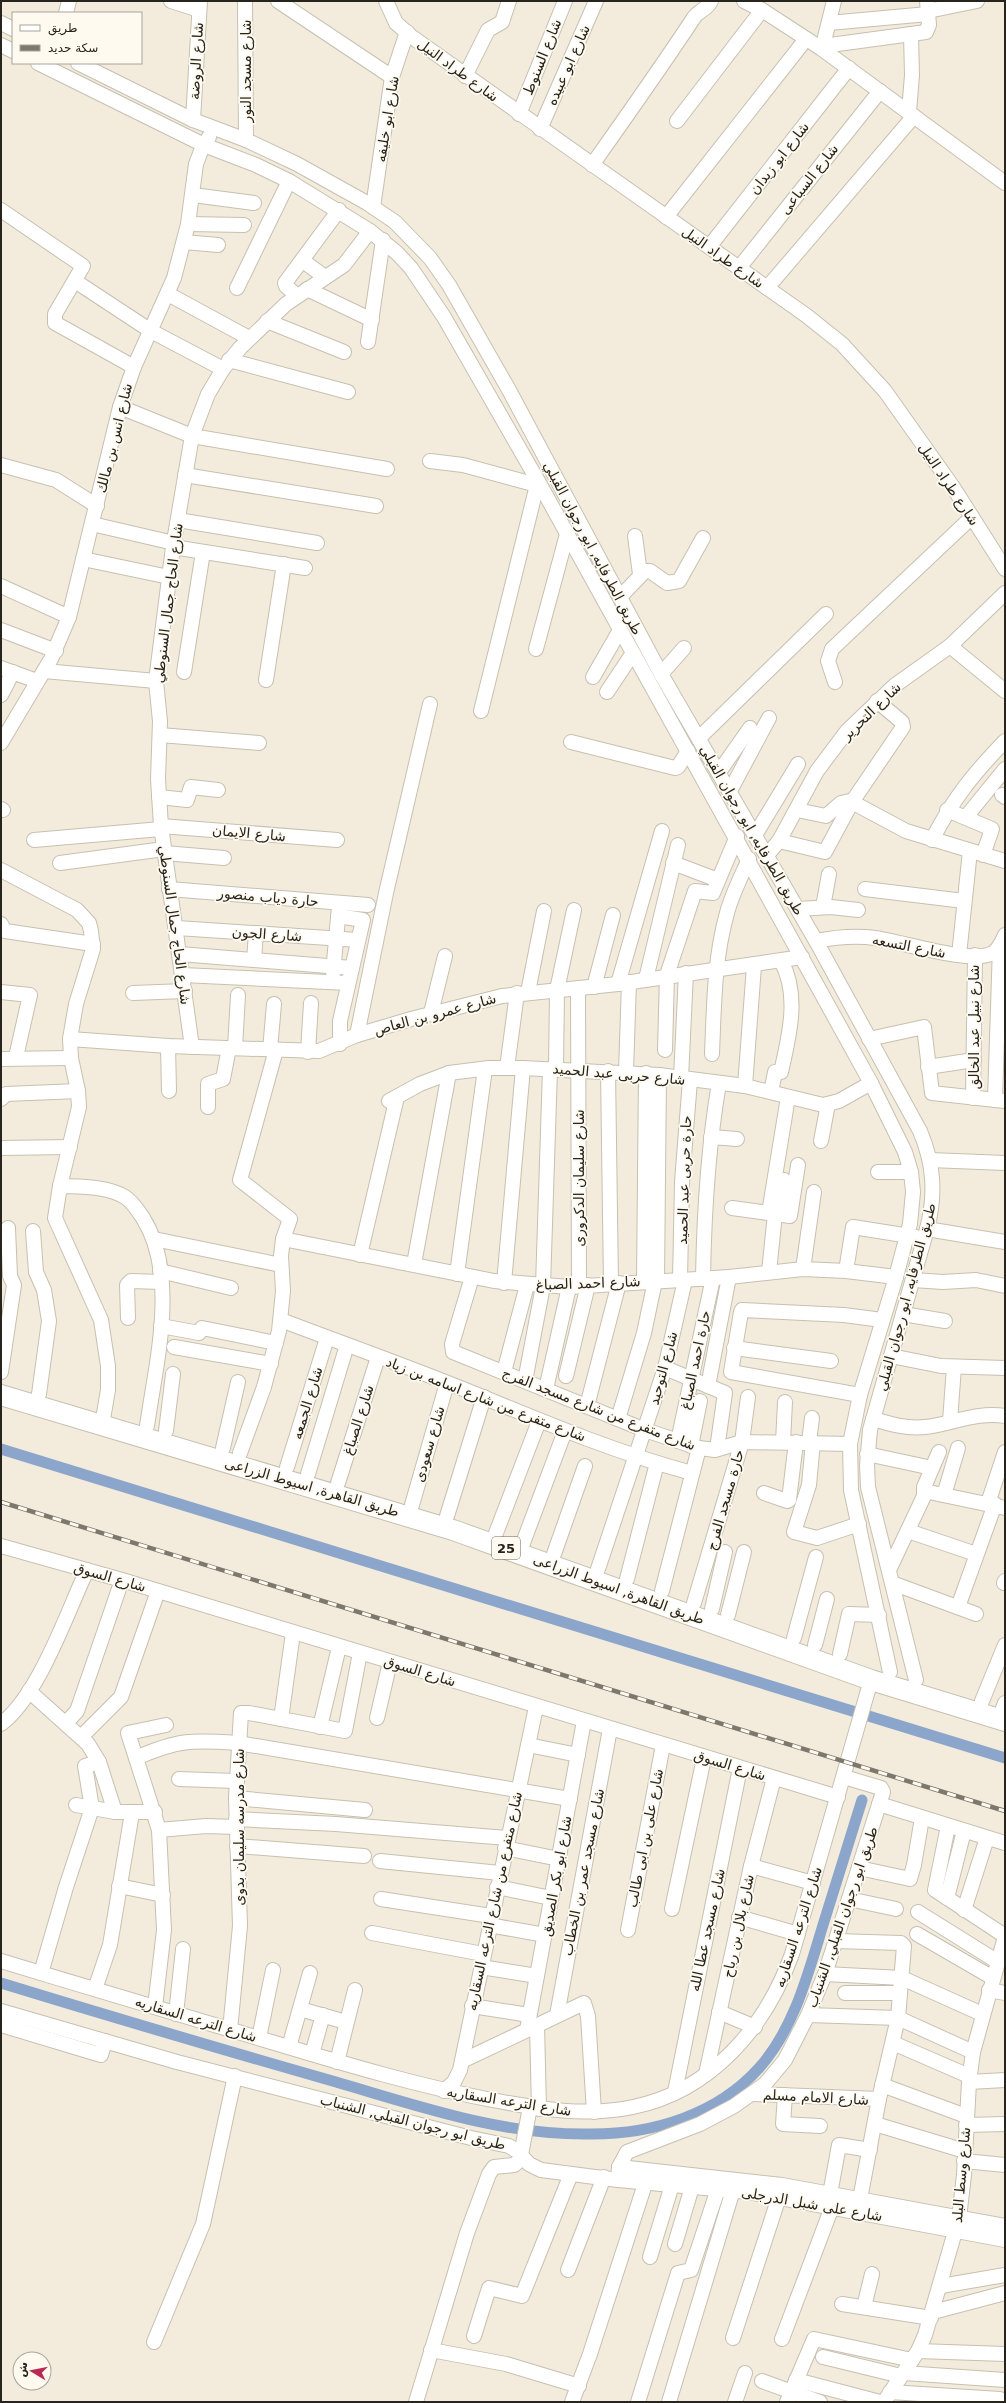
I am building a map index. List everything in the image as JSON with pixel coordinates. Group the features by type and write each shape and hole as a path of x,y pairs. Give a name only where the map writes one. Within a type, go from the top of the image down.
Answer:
{"highway":[{"name":"طريق القاهرة, اسيوط الزراعى","path":"1,1383 39,1394 104,1419 438,1525 603,1575 627,1579 890,1672 982,1701 1004,1710"},
{"name":"طريق القاهرة, اسيوط الزراعى","path":"1,1395 104,1419 156,1429 447,1516 554,1554 869,1689 1004,1710"}],"street":[{"path":"66,12 69,1"},
{"path":"171,1 199,6"},
{"name":"شارع مسجد النور","path":"245,1 246,140"},
{"path":"278,1 296,7 392,78"},
{"name":"شارع طراد النيل","path":"386,1 396,23 465,76 739,268 842,344 864,366 915,433 1005,569"},
{"path":"465,76 488,30 502,22 509,1"},
{"name":"شارع السنوط","path":"519,114 565,1"},
{"name":"شارع ابو عبيده","path":"540,129 596,1"},
{"path":"592,165 654,78 696,15 707,9 711,1"},
{"path":"744,1 762,10 806,39 823,48 1005,183"},
{"path":"823,48 834,1"},
{"path":"829,23 928,13 978,1"},
{"name":"شارع الروضة","path":"193,120 199,6"},
{"path":"677,121 762,10"},
{"path":"823,48 926,32 928,13"},
{"path":"1,23 12,28"},
{"name":"شارع ابو خليفه","path":"374,207 392,78 407,32"},
{"path":"767,288 911,114 912,34"},
{"path":"666,217 806,39"},
{"path":"1,45 12,50"},
{"name":"طريق الطرفايه, ابو رجوان القبلي","path":"40,64 204,145 256,165 289,181 339,210 383,240 424,283 737,836 896,1129 911,1172 912,1207 907,1236 896,1277 860,1394 850,1444 851,1490 890,1672"},
{"name":"طريق الطرفايه, ابو رجوان القبلي","path":"80,64 193,120 246,140 297,164 374,207 395,222 419,245 449,285 661,674 798,909 920,1131 930,1160 934,1188 926,1234 873,1419 867,1454 868,1487 916,1680"},
{"name":"شارع ابو زيدان","path":"709,247 849,68"},
{"name":"شارع السباعى","path":"739,268 880,91"},
{"name":"شارع انس بن مالك","path":"1,743 56,651 69,617 120,407 134,367 168,294 188,224 196,164 204,145 215,128"},
{"path":"237,288 289,181"},
{"path":"193,195 254,203"},
{"path":"1,210 82,264 83,268 55,314 55,323 134,367"},
{"path":"339,210 285,284 302,293 372,320"},
{"path":"188,224 244,225"},
{"name":"شارع الحاج جمال السنوطي","path":"192,1047 177,928 169,889 161,828 159,797 160,735 156,681 169,577 192,436 208,394 226,364 249,338 267,321 302,293 349,260 370,231"},
{"path":"368,342 383,240"},
{"path":"184,242 218,245"},
{"path":"303,261 325,277"},
{"path":"75,282 151,331 226,364 348,392"},
{"path":"168,294 249,338"},
{"path":"267,321 344,352"},
{"path":"120,407 192,436 386,469"},
{"path":"430,461 463,465 538,483 481,711"},
{"path":"1,465 56,480 97,506"},
{"path":"185,475 376,506"},
{"path":"835,682 828,661 832,649 972,517"},
{"path":"178,520 317,543"},
{"path":"92,524 203,552 305,568"},
{"path":"536,649 567,534"},
{"path":"635,536 640,574"},
{"path":"620,597 640,574 645,571 650,571 667,583 676,582 681,578 703,538"},
{"path":"184,672 203,552"},
{"path":"83,559 169,577"},
{"path":"266,680 284,564"},
{"path":"1,586 69,617"},
{"name":"شارع التحرير","path":"767,855 779,841 797,810 809,785 847,731 894,686 950,646 1005,593"},
{"path":"699,738 826,614"},
{"path":"1,630 56,651"},
{"path":"593,677 620,630"},
{"path":"950,646 1005,691"},
{"path":"661,674 684,648"},
{"path":"607,692 633,653"},
{"path":"1,695 7,670 40,676 156,681"},
{"path":"779,841 824,853 852,802 903,726 902,722 877,701"},
{"path":"357,1035 386,893 430,704"},
{"path":"730,791 769,718"},
{"path":"719,772 750,728"},
{"path":"160,735 259,743"},
{"path":"932,840 947,810 975,773 1005,741"},
{"path":"571,742 675,768 678,767 688,751"},
{"path":"755,834 798,764"},
{"path":"966,817 1005,770"},
{"path":"159,797 187,800 191,787 218,790"},
{"path":"797,810 826,816 841,803 852,802 894,826 932,840 1005,861"},
{"path":"947,810 992,828 976,853 964,901 959,955"},
{"name":"شارع الايمان","path":"34,840 161,828 337,840"},
{"path":"626,1072 624,983 662,831"},
{"path":"665,1050 667,976 695,891 712,894 737,836"},
{"path":"646,979 678,845"},
{"path":"60,863 164,851 224,858"},
{"path":"712,1054 716,970 727,912 749,859"},
{"path":"673,864 718,880"},
{"path":"1,870 84,916 89,923 93,944 76,1004 70,1039 70,1058 78,1091 79,1107 55,1213 56,1223 92,1296 101,1320 106,1343 108,1382 104,1419"},
{"path":"823,907 829,874"},
{"name":"حارة دياب منصور","path":"169,889 339,909 368,905"},
{"path":"865,889 964,901"},
{"path":"798,909 823,907 858,910"},
{"path":"332,982 339,909 363,919 339,1027 340,1044"},
{"path":"525,1381 543,1286 557,990 574,910"},
{"path":"507,1068 522,993 544,911"},
{"path":"594,987 613,915"},
{"path":"1,924 4,926 5,931 93,944"},
{"name":"شارع الجون","path":"177,928 358,940"},
{"path":"254,960 256,933"},
{"name":"شارع التسعه","path":"816,941 844,937 872,938 959,955 990,954 1002,941"},
{"path":"869,1039 924,1027 932,1093 1000,1101 1002,941"},
{"path":"180,954 352,968"},
{"name":"شارع نبيل عبد الخالق","path":"974,1098 975,955"},
{"path":"431,1013 445,956"},
{"name":"شارع عمرو بن العاص","path":"70,1039 168,1046 308,1052 325,1050 357,1035 431,1013 522,993 594,987 686,973 754,966 802,957"},
{"path":"771,1092 775,1072 780,1072 790,1030 790,983 781,961"},
{"path":"744,1086 754,966"},
{"name":"حارة حربى عبد الحميد","path":"683,1280 682,1182 686,973"},
{"path":"183,975 348,983"},
{"name":"شارع سليمان الدكرورى","path":"578,988 579,1286"},
{"path":"133,993 185,991"},
{"path":"1,992 30,995 16,1057"},
{"path":"208,1107 208,1084 224,1079 232,1048 238,996"},
{"path":"308,1052 310,1003"},
{"path":"231,1451 271,1364 281,1320 283,1291 281,1265 283,1239 290,1219 240,1180 273,1050 274,1004"},
{"path":"168,1046 169,1090"},
{"path":"1,1059 16,1057 70,1058"},
{"path":"928,1067 974,1060"},
{"path":"504,1283 522,1068"},
{"name":"شارع حربى عبد الحميد","path":"360,1255 393,1099 449,1073 485,1069 522,1068 653,1074 744,1086 788,1097 828,1104"},
{"path":"457,1274 485,1069"},
{"path":"587,1406 615,1283 608,1071"},
{"path":"414,1264 449,1073"},
{"path":"618,1419 644,1334 652,1281 653,1074"},
{"name":"حارة احمد الصباغ","path":"689,1445 692,1379 708,1279 704,1220 711,1137 719,1083"},
{"path":"821,1141 828,1104 839,1101 871,1083"},
{"path":"1,1099 6,1094 78,1091"},
{"path":"769,1272 788,1097"},
{"path":"711,1137 736,1139"},
{"path":"1,1148 70,1147"},
{"path":"930,1160 1005,1164"},
{"path":"732,1208 790,1215 798,1165"},
{"path":"878,1172 911,1172"},
{"path":"775,1214 785,1178"},
{"path":"60,1186 94,1188 126,1197 141,1214 154,1239 160,1276 161,1326 156,1429"},
{"path":"803,1269 814,1192"},
{"path":"846,1270 853,1227 907,1236 926,1234 1005,1242"},
{"path":"1,1372 14,1287 10,1276 8,1228"},
{"path":"32,1231 36,1272 44,1290 49,1321 39,1394"},
{"path":"154,1239 281,1265"},
{"name":"شارع احمد الصباغ","path":"283,1239 504,1283 543,1286 579,1286 708,1279 803,1269 846,1270 896,1277"},
{"path":"128,1318 127,1285 131,1282 160,1276 231,1288"},
{"name":"شارع متفرع من شارع مسجد الفرج","path":"472,1277 452,1344 453,1352 618,1419 689,1445 717,1449 742,1442 850,1444"},
{"path":"708,1386 729,1277"},
{"name":"شارع التوحيد","path":"603,1575 634,1456 646,1430 665,1368 683,1280"},
{"path":"913,1280 943,1282 976,1280 1005,1286"},
{"path":"504,1372 527,1285"},
{"path":"566,1376 579,1286"},
{"path":"546,1389 579,1286"},
{"path":"860,1394 731,1372 734,1348 742,1310 844,1315 882,1320"},
{"path":"903,1314 945,1321"},
{"name":"شارع متفرع من شارع اسامه بن زياد","path":"281,1320 484,1397 565,1431 634,1456 692,1473"},
{"path":"161,1326 199,1333 202,1328 276,1343"},
{"name":"شارع الجمعه","path":"286,1467 327,1338"},
{"path":"308,1474 347,1345"},
{"path":"174,1347 271,1364"},
{"path":"734,1348 831,1362"},
{"path":"891,1356 954,1367 1005,1368"},
{"name":"شارع الصباغ","path":"338,1483 378,1357"},
{"path":"950,1422 954,1367"},
{"path":"665,1368 725,1394 717,1449"},
{"path":"156,1429 173,1374"},
{"path":"231,1451 238,1382"},
{"name":"شارع سعودى","path":"412,1505 447,1383"},
{"path":"447,1516 484,1397"},
{"name":"حارة مسجد الفرج","path":"712,1609 742,1442 748,1397"},
{"path":"662,1591 692,1473 689,1445 700,1401"},
{"path":"785,1402 800,1442 809,1485 794,1532 817,1538 859,1524"},
{"path":"724,1409 746,1413"},
{"path":"873,1419 910,1427 925,1427 984,1415 1005,1416"},
{"path":"764,1493 786,1501 789,1500 800,1442 812,1418"},
{"path":"496,1533 539,1421"},
{"path":"523,1543 565,1431"},
{"path":"944,1495 958,1448"},
{"path":"939,1452 891,1577 976,1614"},
{"path":"958,1607 976,1554 996,1505 1005,1452"},
{"path":"867,1454 932,1468"},
{"path":"627,1579 657,1463"},
{"path":"554,1554 584,1466"},
{"path":"851,1490 868,1487"},
{"path":"924,1491 996,1505"},
{"path":"908,1531 976,1554"},
{"name":"شارع السوق","path":"1,1546 122,1580 704,1758 838,1797"},
{"path":"712,1609 725,1552"},
{"path":"712,1609 744,1552"},
{"path":"794,1638 816,1557"},
{"path":"1,1724 16,1709 39,1676 87,1570"},
{"path":"66,1723 77,1711 122,1580"},
{"path":"81,1736 120,1697 158,1591"},
{"path":"815,1645 827,1599"},
{"path":"840,1654 849,1614 878,1615"},
{"path":"281,1719 293,1633"},
{"path":"982,1701 1005,1646"},
{"path":"320,1727 339,1647"},
{"name":"شارع مدرسه سليمان بدوى","path":"230,2030 240,1933 236,1782 238,1743 243,1712 320,1727 346,1730 360,1653"},
{"path":"377,1718 390,1662"},
{"name":"شارع الترعه السقاريه","path":"1,1961 337,2062 444,2091 533,2110 594,2112 636,2106 675,2092 706,2074 732,2053 755,2027 776,1992 798,1934 869,1689"},
{"path":"29,1691 81,1736 99,1762 115,1812"},
{"name":"شارع متفرع من شارع الترعه السقاريه","path":"444,2091 458,2076 462,2061 506,1843 536,1707"},
{"name":"شارع ابو بكر الصديق","path":"522,2157 525,2136 533,2110 531,2023 537,1976 584,1721"},
{"path":"155,2007 163,1946 163,1895 160,1830 128,1731 166,1725"},
{"name":"شارع مسجد عمر بن الخطاب","path":"557,2015 610,1729"},
{"path":"136,1758 164,1745 183,1742 238,1743 570,1799"},
{"path":"528,1744 578,1755"},
{"name":"شارع على بن ابى طالب","path":"628,1930 663,1745"},
{"path":"672,1909 704,1758"},
{"path":"41,1973 66,1887 92,1808 85,1767 99,1762"},
{"name":"شارع مسجد عطا الله","path":"675,2092 740,1768"},
{"name":"طريق ابو رجوان القبلي, الشنباب","path":"1,2011 103,2048 235,2076 471,2138 509,2146 529,2164 541,2170 604,2177 619,2173 622,2158 633,2148 700,2124 753,2094 765,2084 785,2060 808,2016 825,1974 883,1792 881,1788 844,1777"},
{"name":"شارع بلال بن رباح","path":"706,2074 739,1917 774,1778"},
{"path":"179,1779 236,1782"},
{"path":"236,1798 365,1810"},
{"path":"879,1804 1005,1844"},
{"path":"76,1805 115,1812 155,1812"},
{"path":"95,1990 110,1945 132,1813"},
{"path":"859,1868 910,1879 914,1865 922,1818"},
{"path":"160,1830 236,1823 336,1824 506,1843 559,1859"},
{"path":"948,1826 935,1890 964,1910 1003,1946"},
{"path":"947,1898 964,1831"},
{"path":"964,1910 987,1838"},
{"path":"237,1846 364,1856"},
{"path":"380,1861 500,1873"},
{"path":"751,1866 813,1883"},
{"path":"119,1886 163,1895"},
{"path":"497,1887 552,1898"},
{"path":"381,1899 490,1920 545,1935"},
{"path":"849,1899 896,1910"},
{"path":"918,1912 1003,1946"},
{"path":"739,1917 798,1934"},
{"path":"372,1933 537,1976"},
{"path":"917,1934 1005,1993"},
{"path":"836,1941 902,1943 904,1946 898,2018 882,2085 860,2199"},
{"name":"شارع وسط البلد","path":"885,2399 915,2356 932,2315 941,2286 957,2224 965,2156 969,2079 973,2052 982,2014 1003,1946"},
{"path":"176,2014 183,1948"},
{"path":"259,2038 274,1970"},
{"path":"289,2047 310,1973"},
{"path":"825,1974 902,1978 982,2014"},
{"path":"337,2062 355,1990"},
{"path":"845,1993 900,1993"},
{"path":"462,2061 531,2023 557,2015 583,2003 586,2006 594,2112"},
{"path":"472,2006 531,2023"},
{"path":"300,2009 346,2022"},
{"path":"719,2012 755,2027"},
{"path":"312,2054 323,2015"},
{"path":"808,2016 898,2018 973,2052"},
{"path":"1,2025 103,2048"},
{"path":"893,2043 969,2079 1005,2080"},
{"path":"154,2342 203,2224 235,2076"},
{"path":"882,2085 966,2120 1005,2124"},
{"name":"شارع الامام مسلم","path":"753,2094 879,2100"},
{"path":"785,2095 783,2124 820,2126"},
{"path":"875,2124 965,2156 1005,2165"},
{"path":"782,2339 831,2200 839,2145 870,2150"},
{"path":"416,2402 466,2233 489,2174 494,2167 514,2165 522,2157"},
{"name":"شارع على شبل الدرجلى","path":"619,2173 645,2184 733,2190 779,2197 831,2200 860,2199 957,2224 1005,2240"},
{"name":"شارع على شبل الدرجلى","path":"619,2173 743,2180 831,2200 957,2224 1005,2226"},
{"path":"474,2336 489,2288 522,2296 571,2174"},
{"path":"568,2270 604,2177"},
{"path":"572,2402 579,2386 645,2184"},
{"path":"650,2257 672,2186"},
{"path":"676,2244 692,2187"},
{"path":"638,2402 678,2273 691,2271 718,2189"},
{"path":"669,2402 733,2190"},
{"path":"733,2338 779,2197"},
{"path":"872,2274 853,2305 932,2315 1005,2293"},
{"path":"941,2286 1005,2275"},
{"path":"791,2391 814,2339 915,2356 1005,2354"},
{"path":"431,2350 506,2364 579,2386"},
{"path":"823,2357 903,2374 1005,2380"},
{"path":"735,2402 745,2373"},
{"path":"762,2381 820,2402"},
{"path":"791,2391 885,2399 999,2401 1005,2385"}],"waterway":[{"path":"1,1449 1005,1758"},
{"path":"1,1983 430,2110 494,2125 559,2133 592,2134 615,2133 661,2126 704,2110 724,2098 759,2068 782,2036 791,2019 805,1981 862,1800"}],"railway":[{"path":"1,1502 1005,1811"}]}
